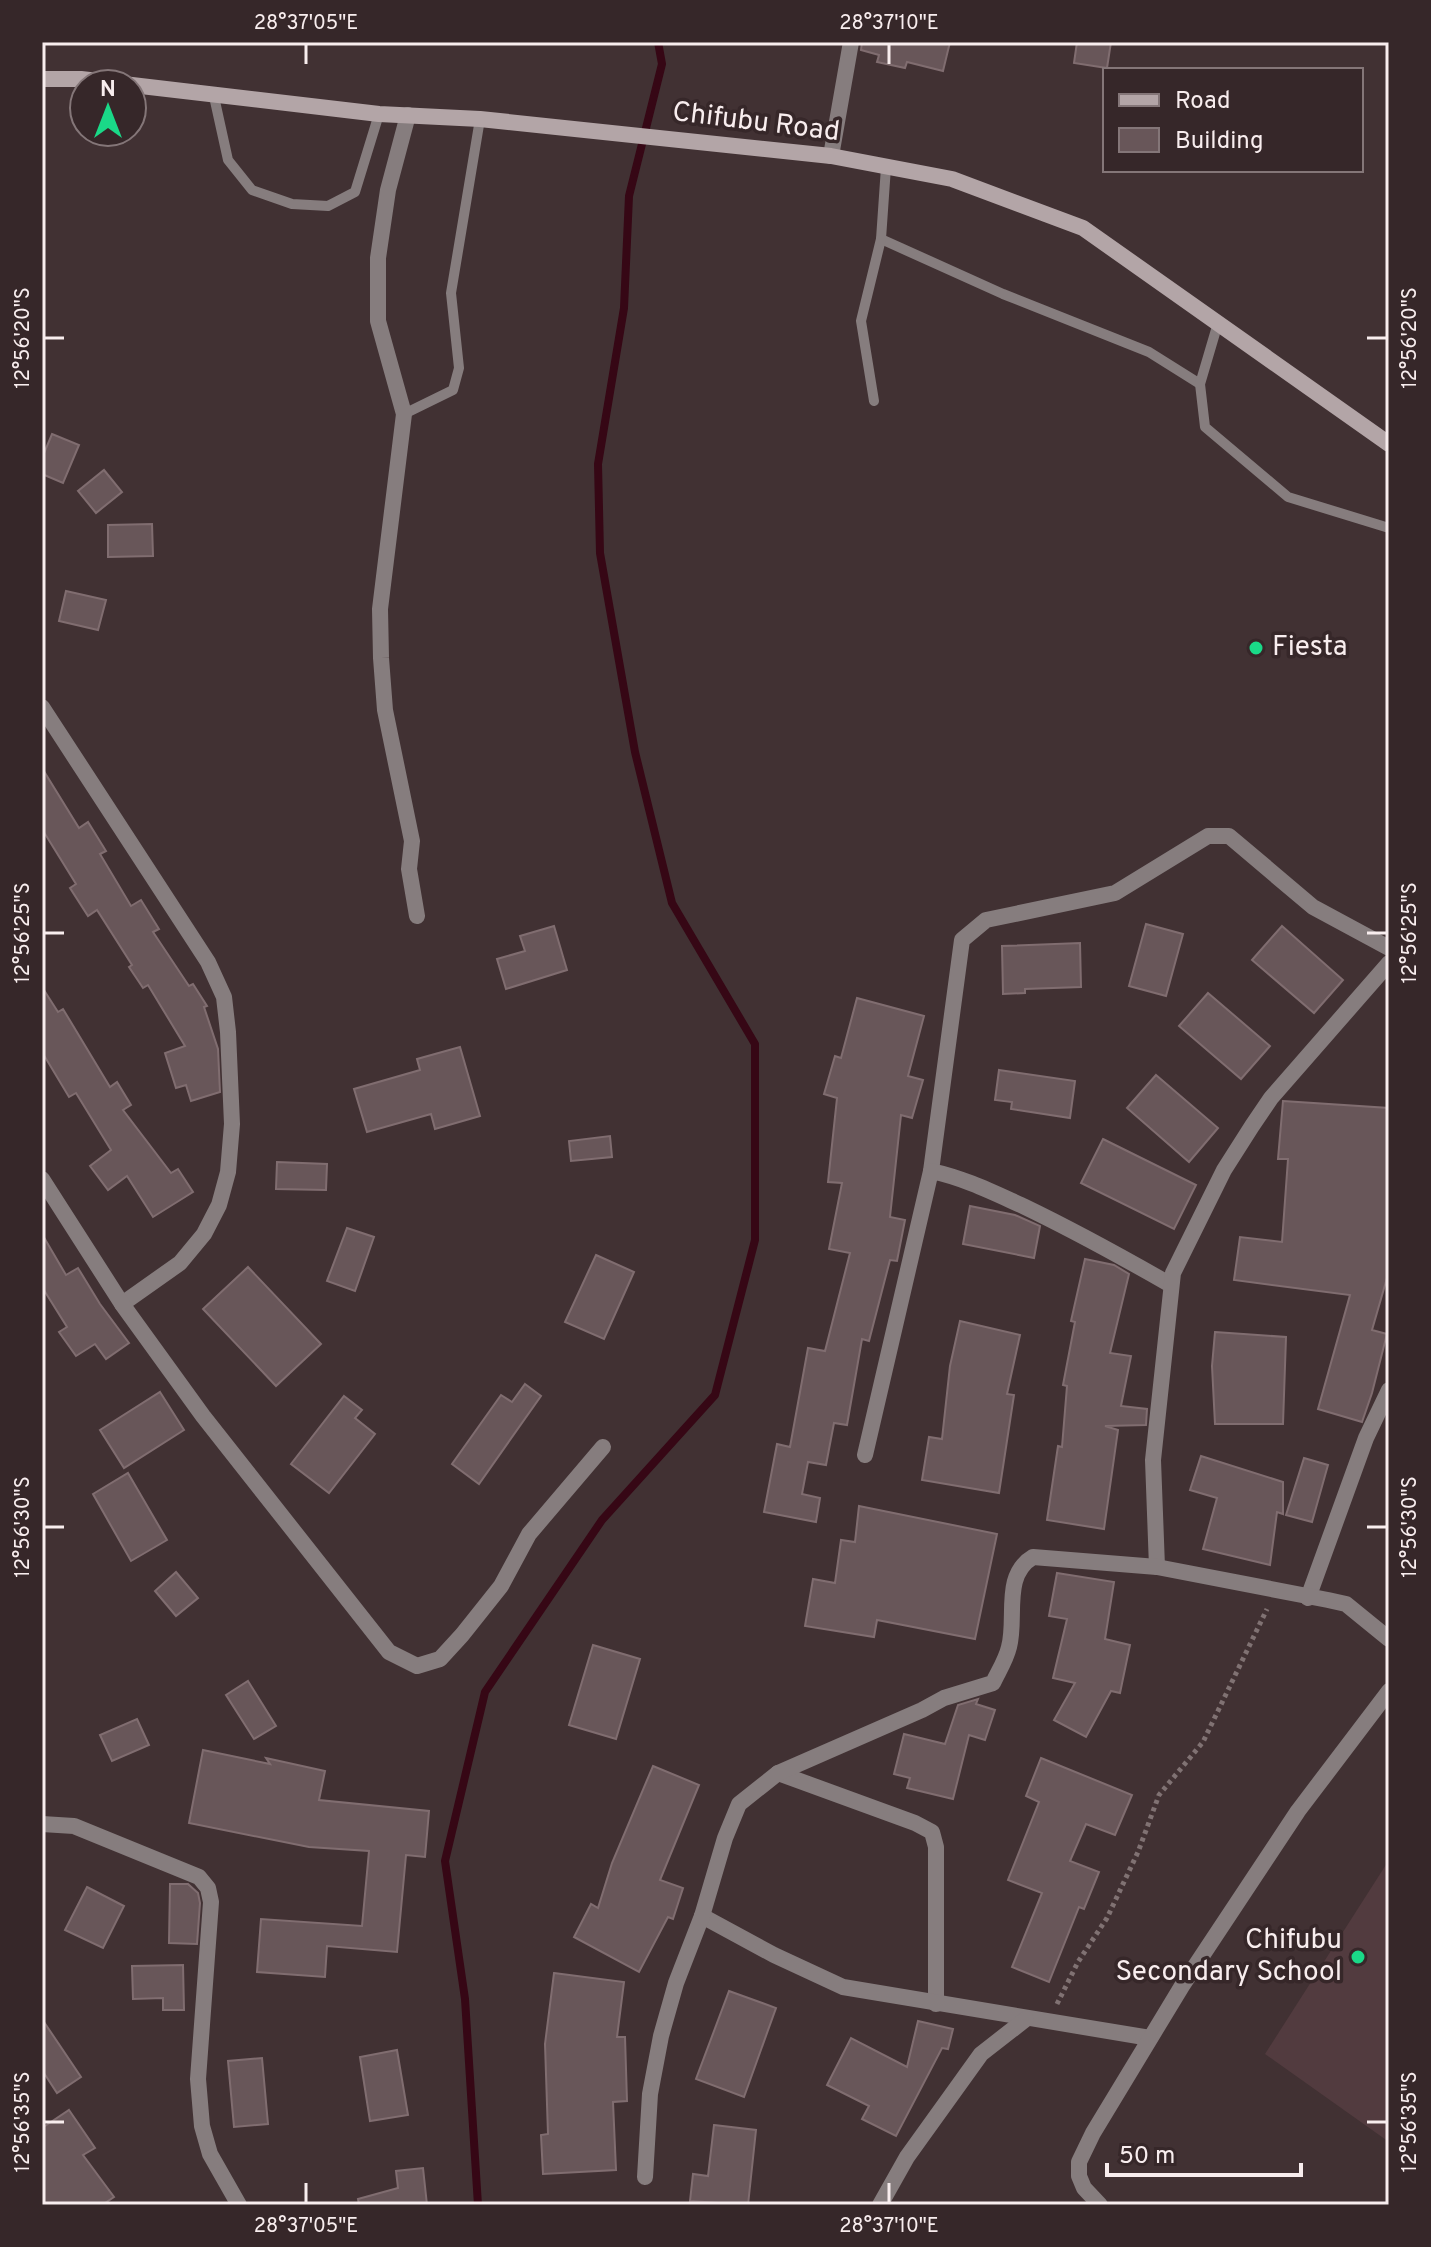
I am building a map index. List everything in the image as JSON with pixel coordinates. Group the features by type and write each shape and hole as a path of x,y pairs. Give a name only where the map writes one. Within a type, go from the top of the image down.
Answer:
{"main road":[{"name":"Chifubu Road","path":"42,79 81,79 213,92 379,114 480,119 692,140 831,156 952,179 1083,228 1389,444"}],"street":[{"path":"831,156 851,42"},
{"path":"408,115 388,190 378,258 378,321 404,414 380,609 385,710 412,841 409,869 417,916"},
{"path":"42,707 208,962 224,997 232,1124 228,1172 219,1205 204,1234 180,1263 122,1304"},
{"path":"865,1455 931,1171 962,940 986,920 1115,893 1208,836 1229,836 1313,907 1389,948"},
{"path":"1157,1567 1153,1460 1173,1273 1224,1170 1271,1098 1389,963"},
{"path":"931,1171 957,1176 1088,1237 1171,1285"},
{"path":"42,1179 122,1304 203,1416 389,1652 417,1666 440,1659 462,1635 501,1586 529,1534 603,1447"},
{"path":"1308,1598 1366,1438 1389,1390"},
{"path":"645,2177 650,2094 661,2036 676,1983 739,1804 778,1773 944,1698 993,1683 1009,1647 1015,1577 1023,1563 1033,1557 1157,1567 1346,1604 1389,1639"},
{"path":"1100,2205 1084,2188 1079,2176 1079,2162 1150,2038 1298,1811 1389,1691"},
{"path":"778,1773 932,1832 936,1847 936,2004"},
{"path":"42,1824 74,1826 199,1877 208,1888 211,1902 198,2079 202,2126 210,2154 239,2205"},
{"path":"702,1916 774,1955 843,1987 1150,2038"},
{"path":"880,2205 907,2157 981,2054 1026,2019"}],"lane":[{"path":"213,92 228,160 252,190 292,204 328,206 355,192 379,114"},
{"path":"404,414 453,390 459,368 451,293 480,119"},
{"path":"874,401 861,321 881,239 886,167"},
{"path":"881,239 1003,294 1149,352 1200,384"},
{"path":"1218,323 1200,384 1205,427 1288,497 1389,528"}],"path":[{"path":"1048,2023 1078,1962 1107,1918 1138,1852 1159,1795 1203,1742 1276,1591"}],"shaded area":[{"name":"Chifubu Secondary School","path":"1389,1860 1389,2142 1265,2054"}],"building":[{"path":"862,42 950,42 943,71 907,62 905,68 877,62 879,55 861,50"},
{"path":"1077,42 1111,42 1107,68 1074,63"},
{"path":"52,434 79,445 63,483 42,474 42,458"},
{"path":"104,470 122,492 96,513 78,491"},
{"path":"152,524 153,556 108,557 108,525"},
{"path":"66,591 106,600 98,630 59,621"},
{"path":"42,768 79,828 88,822 106,851 100,854 131,906 141,900 159,929 153,932 189,986 193,984 207,1006 204,1007 218,1049 220,1092 191,1101 186,1085 176,1088 165,1053 185,1046 148,985 143,988 129,967 132,965 97,910 88,916 70,888 76,884 42,829"},
{"path":"1146,924 1183,934 1166,996 1129,986"},
{"path":"554,926 567,970 506,989 497,959 525,951 520,936"},
{"path":"1282,926 1343,980 1314,1013 1252,960"},
{"path":"1080,943 1081,987 1025,989 1025,993 1003,994 1002,946"},
{"path":"42,987 58,1012 63,1009 110,1087 117,1082 131,1105 123,1110 171,1173 178,1169 193,1192 153,1217 127,1176 108,1190 90,1166 111,1150 76,1093 69,1097 42,1052"},
{"path":"1208,993 1270,1046 1241,1079 1179,1026"},
{"path":"857,998 924,1016 908,1076 923,1080 912,1118 901,1115 890,1217 905,1220 897,1261 890,1260 869,1341 862,1339 847,1425 834,1423 826,1465 808,1462 802,1494 820,1498 816,1522 764,1512 777,1444 790,1447 808,1348 825,1351 850,1253 829,1249 842,1183 828,1182 837,1098 824,1094 835,1056 841,1058"},
{"path":"460,1047 480,1116 435,1129 431,1114 367,1132 354,1089 420,1070 417,1059"},
{"path":"999,1070 1075,1081 1070,1118 1011,1109 1012,1102 995,1100"},
{"path":"1156,1075 1218,1128 1189,1162 1127,1108"},
{"path":"1283,1101 1389,1108 1389,1271 1372,1330 1387,1334 1362,1422 1318,1409 1350,1295 1234,1280 1240,1237 1282,1242 1288,1159 1278,1159"},
{"path":"610,1136 612,1157 571,1161 569,1141"},
{"path":"1103,1139 1196,1185 1174,1229 1081,1183"},
{"path":"277,1162 327,1164 326,1190 276,1189"},
{"path":"970,1206 1015,1215 1040,1226 1034,1258 963,1244"},
{"path":"347,1228 374,1237 355,1291 327,1281"},
{"path":"42,1234 66,1275 78,1268 129,1343 106,1359 95,1344 76,1356 59,1332 67,1327 42,1287"},
{"path":"596,1255 634,1272 604,1339 565,1322"},
{"path":"1085,1259 1114,1265 1129,1274 1110,1353 1131,1356 1121,1406 1147,1409 1146,1425 1105,1426 1118,1430 1104,1529 1047,1520 1058,1446 1062,1447 1067,1386 1063,1385 1075,1322 1071,1321"},
{"path":"248,1267 321,1344 276,1386 203,1309"},
{"path":"960,1321 1020,1335 1007,1394 1014,1395 999,1493 922,1480 929,1437 942,1439 950,1366"},
{"path":"1215,1332 1286,1337 1283,1424 1215,1424 1212,1366"},
{"path":"525,1384 541,1396 479,1484 452,1464 501,1395 512,1402"},
{"path":"160,1392 184,1430 124,1468 100,1430"},
{"path":"344,1396 362,1410 355,1418 375,1434 329,1493 291,1464"},
{"path":"1201,1456 1283,1482 1283,1514 1277,1512 1270,1565 1203,1549 1217,1498 1190,1490"},
{"path":"1304,1458 1328,1465 1312,1522 1286,1515"},
{"path":"128,1473 167,1540 131,1561 93,1494"},
{"path":"859,1506 997,1534 975,1639 877,1620 874,1637 805,1626 813,1579 835,1583 841,1540 855,1542"},
{"path":"176,1572 198,1598 176,1616 155,1591"},
{"path":"1057,1573 1114,1582 1105,1639 1130,1645 1120,1693 1111,1691 1086,1737 1054,1720 1075,1683 1053,1678 1067,1619 1049,1616"},
{"path":"593,1645 640,1659 616,1739 569,1725"},
{"path":"248,1681 276,1726 254,1739 226,1695"},
{"path":"978,1699 976,1704 995,1710 985,1740 969,1735 953,1799 907,1788 910,1778 894,1774 904,1734 945,1744 958,1705"},
{"path":"137,1719 149,1745 112,1761 100,1735"},
{"path":"203,1750 270,1764 266,1758 325,1771 319,1800 429,1811 425,1857 406,1855 397,1952 327,1946 325,1977 257,1972 261,1919 362,1926 369,1851 309,1847 189,1823"},
{"path":"1041,1758 1132,1795 1115,1835 1086,1824 1070,1861 1099,1872 1084,1909 1079,1907 1049,1982 1012,1967 1042,1893 1008,1880 1039,1802 1026,1796"},
{"path":"653,1766 699,1785 660,1880 683,1888 673,1919 668,1917 639,1972 574,1937 591,1904 598,1908 612,1863"},
{"path":"170,1884 188,1884 198,1893 197,1944 169,1943"},
{"path":"87,1887 124,1906 103,1948 65,1930"},
{"path":"183,1965 184,2010 163,2010 163,1998 133,1999 132,1966"},
{"path":"554,1973 624,1982 617,2037 625,2037 627,2101 613,2102 616,2170 543,2174 541,2135 548,2134 545,2044"},
{"path":"729,1991 776,2008 744,2097 696,2079"},
{"path":"42,2019 81,2077 57,2093 42,2070"},
{"path":"918,2021 953,2029 948,2049 942,2048 896,2136 862,2119 869,2106 827,2085 851,2038 907,2067"},
{"path":"397,2050 408,2115 370,2121 360,2057"},
{"path":"262,2058 268,2124 234,2127 228,2061"},
{"path":"69,2110 95,2148 83,2155 114,2197 102,2205 42,2205 42,2128"},
{"path":"714,2125 756,2130 748,2205 690,2201 693,2174 708,2176"},
{"path":"423,2168 427,2205 359,2205 358,2199 398,2188 396,2171"}],"waterway":[{"path":"478,2205 465,1999 445,1861 485,1692 602,1520 715,1395 755,1240 755,1044 672,903 635,752 600,553 598,464 624,308 629,196 662,64 658,42"}],"place":[{"name":"Fiesta","path":"1256,648"},
{"name":"Chifubu Secondary School","path":"1358,1957"}]}
